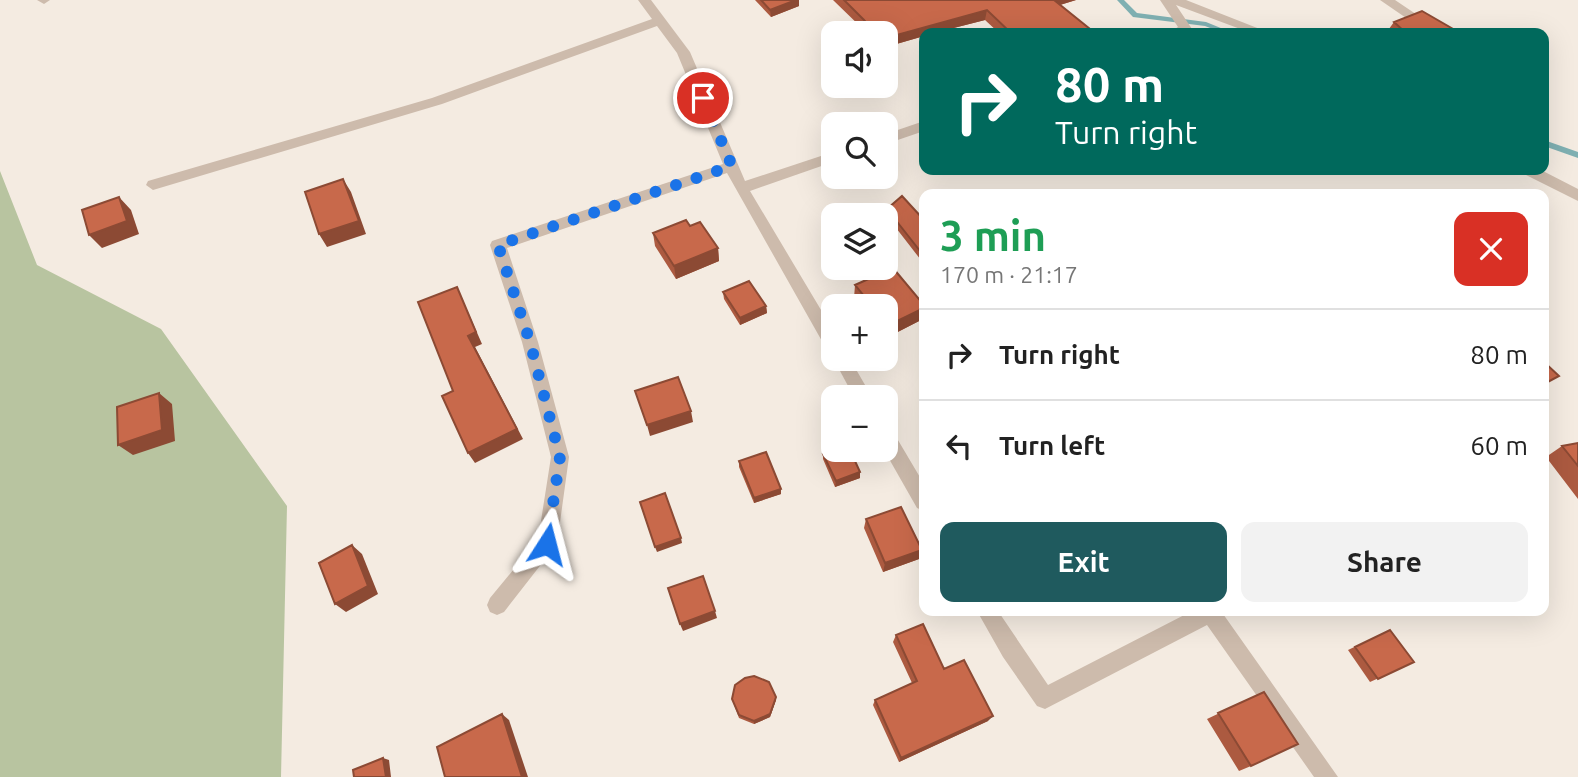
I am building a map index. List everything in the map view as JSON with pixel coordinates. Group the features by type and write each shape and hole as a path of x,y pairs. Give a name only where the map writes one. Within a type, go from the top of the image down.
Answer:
{"street":[{"path":"644,0 684,52 741,188 821,325"},
{"path":"1166,0 1185,28"},
{"path":"1174,0 1250,28"},
{"path":"1386,0 1429,28"},
{"path":"153,185 437,102 660,20"},
{"path":"898,135 919,128"},
{"path":"741,188 821,161"},
{"path":"497,605 547,544 560,457 530,342 498,245 732,166"},
{"path":"1538,175 1578,196"},
{"path":"898,457 919,493"},
{"path":"990,616 1010,650 1045,698 1202,616"},
{"path":"1213,616 1327,777"}],"green space":[{"path":"0,171 37,265 161,329 287,506 281,777 0,777"}],"building":[{"path":"761,0 796,0 770,10"},
{"path":"844,0 1054,0 1089,28 1006,28 987,10 898,35 898,21 865,21"},
{"path":"1422,11 1451,28 1401,28 1394,22"},
{"path":"343,179 359,221 319,234 305,192"},
{"path":"902,196 919,215 919,250 898,223 898,203 894,203"},
{"path":"119,197 127,221 89,235 82,210"},
{"path":"686,220 690,226 700,222 718,248 674,266 653,233"},
{"path":"898,274 919,299 919,310 898,321 898,294 862,294 855,285 866,280 898,280"},
{"path":"749,281 766,306 740,318 723,292"},
{"path":"457,287 476,332 468,336 517,429 468,453 442,396 453,391 418,302"},
{"path":"1549,367 1559,376 1549,381"},
{"path":"678,377 691,411 647,425 635,391"},
{"path":"159,393 162,430 118,445 117,407"},
{"path":"1578,443 1578,466 1562,446"},
{"path":"766,452 781,489 754,498 739,461"},
{"path":"827,462 855,462 860,472 836,481"},
{"path":"665,493 681,538 655,547 640,502"},
{"path":"901,507 919,544 919,551 885,563 866,519"},
{"path":"352,545 368,586 335,604 319,563"},
{"path":"703,576 715,611 680,624 668,588"},
{"path":"923,624 944,669 964,660 993,716 901,758 875,700 917,681 896,635"},
{"path":"1390,630 1414,662 1378,679 1355,647"},
{"path":"754,676 769,682 776,697 770,714 754,721 739,715 732,699 735,685"},
{"path":"1264,692 1298,744 1251,766 1218,713"},
{"path":"502,714 522,777 445,777 437,747"},
{"path":"383,758 386,777 354,777 353,770"}],"waterway":[{"path":"1120,0 1135,15 1206,24 1216,28"},
{"path":"1549,145 1578,155"}],"route":[{"path":"547,544 560,457 530,342 498,245 732,166 703,98"}]}
